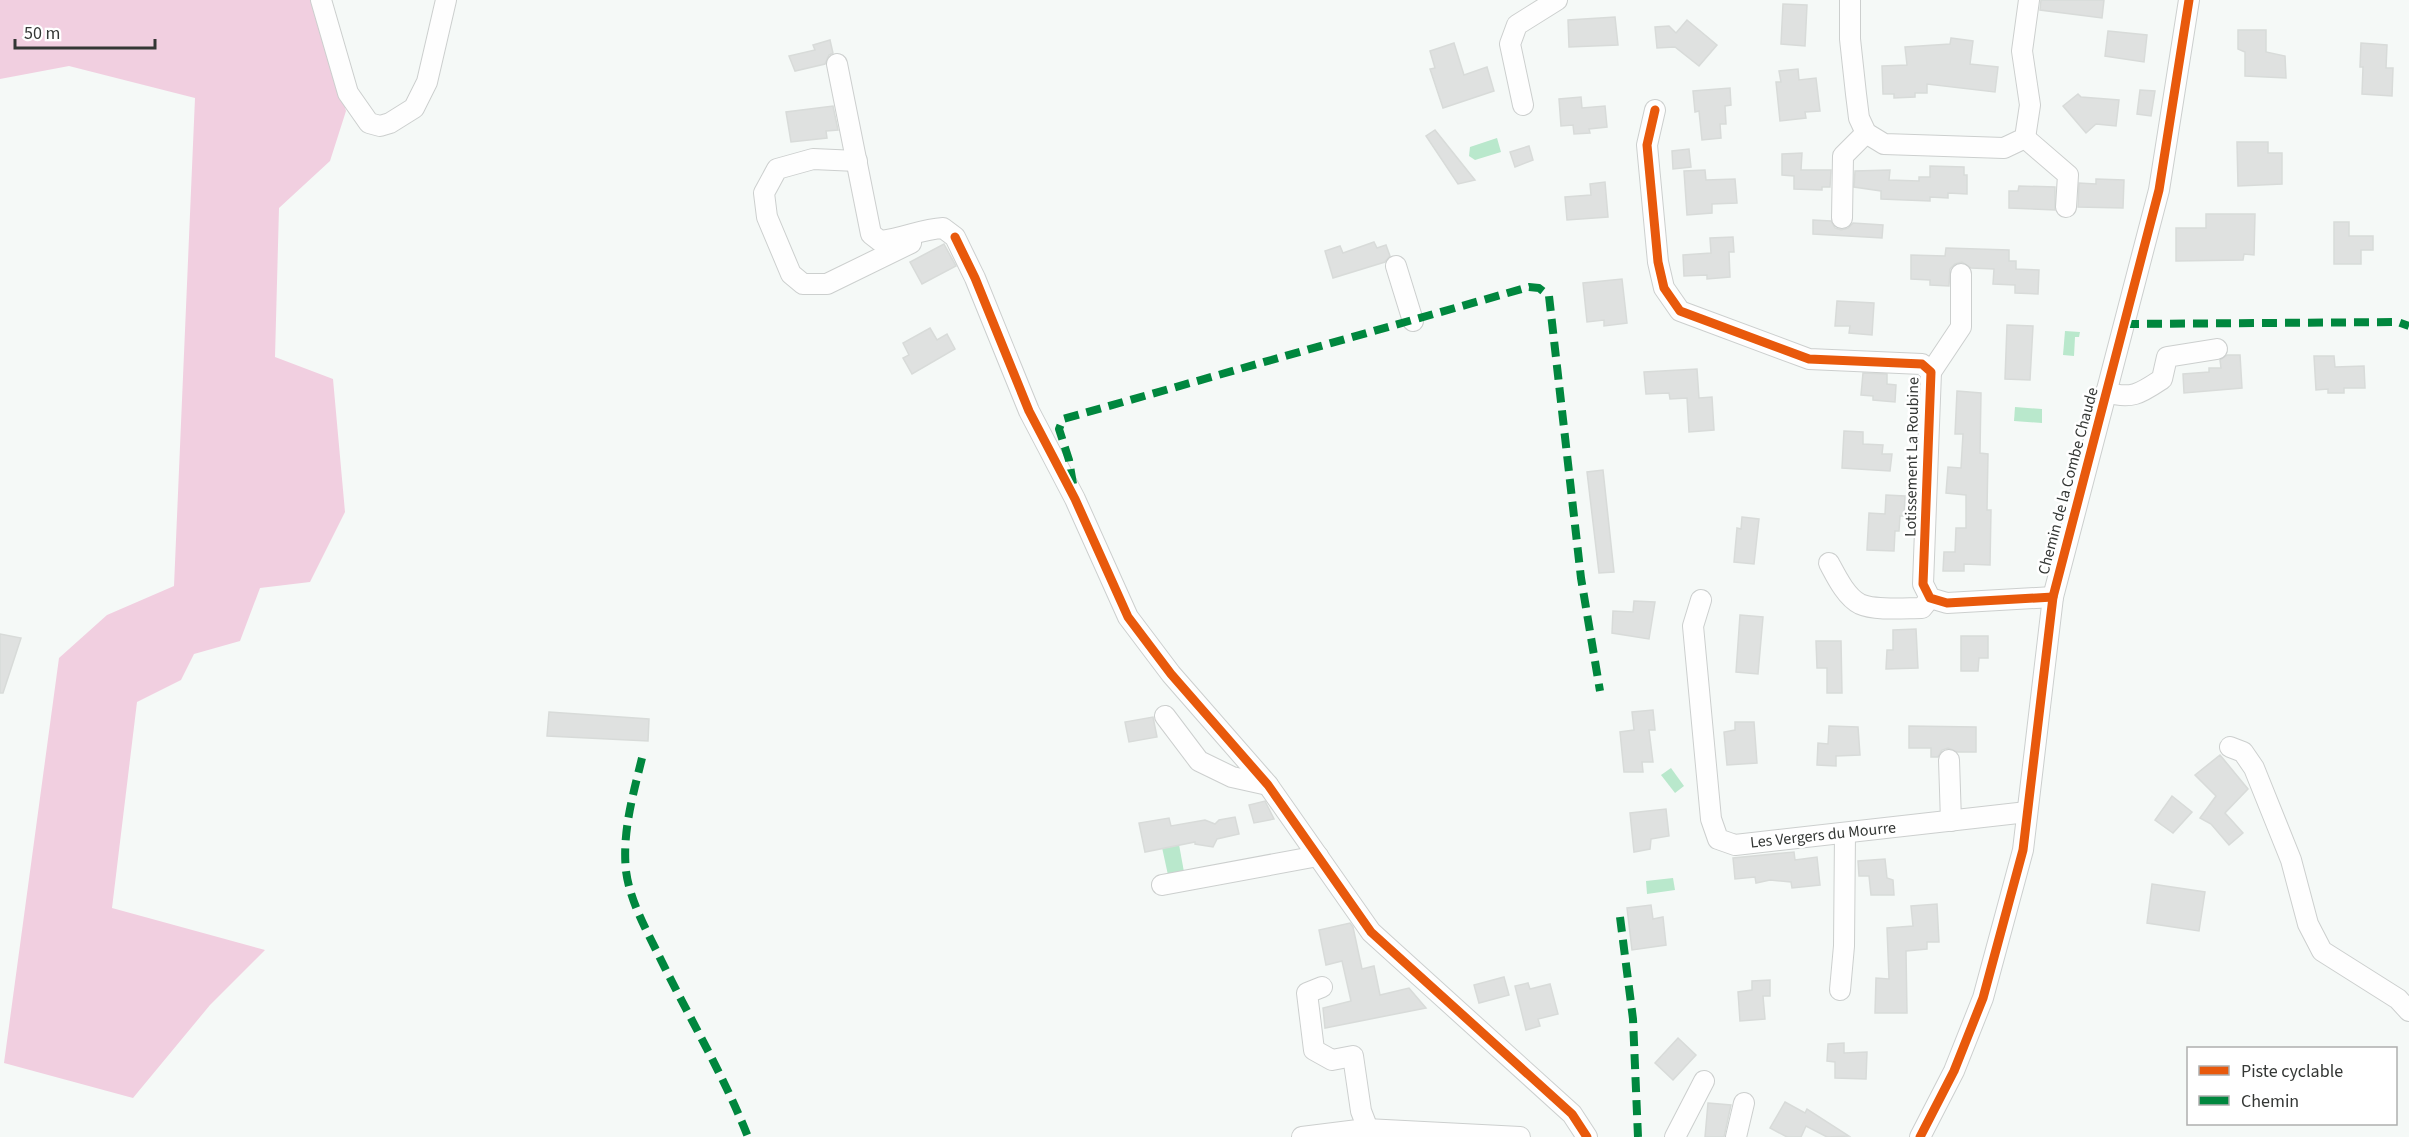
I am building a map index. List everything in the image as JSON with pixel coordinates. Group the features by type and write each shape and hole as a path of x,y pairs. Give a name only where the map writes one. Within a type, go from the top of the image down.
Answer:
{"street":[{"path":"321,0 348,93 369,123 380,126 390,123 414,108 427,82 446,0"},
{"path":"1523,105 1510,44 1517,25 1557,0"},
{"path":"1850,0 1850,39 1856,94 1859,118 1866,133 1884,144 2004,148 2025,138"},
{"path":"2025,138 2030,105 2022,51 2029,0"},
{"name":"Chemin de la Combe Chaude","path":"1920,1137 1954,1071 1983,998 2023,850 2053,597 2159,190 2189,0"},
{"path":"837,64 871,234 880,242 901,239 931,229 949,232"},
{"name":"Lotissement La Roubine","path":"1654,110 1647,145 1658,262 1664,288 1680,311 1809,358 1922,364 1931,372 1923,584 1930,598"},
{"path":"1842,218 1843,156 1866,133"},
{"path":"2025,138 2068,174 2066,207"},
{"path":"856,161 813,159 777,169 764,193 766,218 791,274 803,284 827,284 949,232"},
{"path":"949,232 975,278 1029,411 1075,499 1128,617 1171,674 1268,785 1371,932 1572,1114 1587,1137"},
{"path":"1396,266 1413,321"},
{"path":"1931,372 1961,327 1961,274"},
{"path":"2106,392 2122,397 2141,394 2163,379 2167,357 2217,349"},
{"path":"1829,563 1840,583 1860,604 1874,607 1922,608 1930,598 1947,603 2053,597"},
{"name":"Les Vergers du Mourre","path":"1701,600 1693,626 1711,819 1718,839 1735,845 2027,812"},
{"path":"1165,716 1199,761 1232,777 1268,785"},
{"path":"2230,747 2243,752 2254,768 2291,860 2308,924 2322,951 2398,999 2409,1011"},
{"path":"1949,760 1951,821"},
{"path":"1840,990 1844,946 1845,833"},
{"path":"1162,885 1318,856"},
{"path":"1323,987 1306,993 1314,1050 1332,1060 1353,1056 1361,1111 1369,1133"},
{"path":"1675,1137 1704,1081"},
{"path":"1736,1137 1744,1103"},
{"path":"1302,1137 1369,1133 1520,1137"}],"shaded area":[{"path":"0,0 314,0 346,111 330,161 279,208 275,357 333,379 345,512 310,582 260,588 240,641 194,654 181,680 137,702 112,908 265,950 210,1005 133,1098 4,1063 59,658 107,615 174,586 195,98 69,66 0,79"},
{"path":"1497,138 1501,152 1475,160 1469,156 1470,147"},
{"path":"2065,331 2080,332 2079,337 2075,337 2074,356 2063,355"},
{"path":"2015,407 2042,409 2042,423 2014,421"},
{"path":"1671,768 1684,786 1675,793 1661,775"},
{"path":"1178,839 1184,872 1168,875 1161,843"},
{"path":"1673,878 1675,890 1647,894 1646,881"}],"building":[{"path":"2041,0 2104,0 2102,18 2040,10"},
{"path":"1783,4 1807,5 1805,46 1781,44"},
{"path":"1615,17 1618,45 1569,47 1568,20"},
{"path":"1687,20 1717,45 1699,66 1675,47 1657,48 1655,27 1669,26 1676,33"},
{"path":"2238,30 2266,30 2266,52 2285,56 2286,78 2245,76 2245,52 2238,49"},
{"path":"2108,31 2147,35 2144,62 2105,56"},
{"path":"1951,38 1973,41 1970,64 1998,67 1995,92 1927,84 1927,93 1915,93 1915,97 1894,98 1894,94 1883,94 1882,66 1907,65 1905,47 1950,44"},
{"path":"830,40 833,53 829,55 825,64 795,71 789,56 815,50 813,45"},
{"path":"1454,43 1464,75 1487,67 1494,91 1443,108 1430,69 1435,68 1430,51"},
{"path":"2361,43 2387,45 2386,68 2393,68 2392,96 2362,94"},
{"path":"1798,69 1799,80 1816,78 1820,111 1805,112 1806,118 1780,121 1776,82 1781,82 1779,71"},
{"path":"1730,88 1731,105 1725,106 1726,124 1720,124 1721,138 1702,140 1699,111 1695,112 1693,91"},
{"path":"2140,90 2155,91 2151,116 2137,114"},
{"path":"2078,94 2081,97 2119,100 2116,126 2096,124 2086,133 2063,106"},
{"path":"1581,97 1582,108 1605,106 1607,127 1589,129 1590,133 1574,134 1573,125 1561,126 1559,99"},
{"path":"833,106 838,130 826,131 827,138 791,142 786,112"},
{"path":"1435,130 1475,180 1458,184 1426,136"},
{"path":"2237,142 2268,142 2268,153 2282,153 2282,184 2238,186"},
{"path":"1529,146 1533,160 1515,167 1510,152"},
{"path":"1689,149 1691,167 1673,169 1672,151"},
{"path":"1802,153 1801,170 1831,170 1830,187 1822,187 1822,190 1794,189 1794,176 1782,175 1782,154"},
{"path":"1930,166 1964,167 1964,175 1967,175 1967,194 1948,193 1948,198 1930,197 1930,201 1881,199 1881,191 1854,187 1855,171 1890,170 1889,180 1919,181 1919,177 1930,177"},
{"path":"1705,170 1706,180 1735,179 1737,203 1712,204 1712,213 1687,215 1684,171"},
{"path":"2096,179 2124,180 2123,208 2078,207 2079,183 2096,184"},
{"path":"1605,182 1608,217 1567,220 1565,197 1591,195 1590,184"},
{"path":"2019,186 2055,187 2055,210 2009,208 2009,191 2018,191"},
{"path":"2206,214 2255,214 2254,255 2244,254 2243,260 2176,261 2176,228 2206,228"},
{"path":"1813,220 1831,221 1835,228 1841,230 1853,223 1883,225 1882,238 1813,234"},
{"path":"2334,222 2349,222 2349,236 2373,236 2373,250 2361,250 2361,264 2334,264"},
{"path":"1733,237 1734,252 1729,252 1730,277 1707,279 1707,275 1684,276 1683,255 1711,253 1710,238"},
{"path":"1374,242 1377,248 1386,245 1390,256 1385,262 1333,278 1325,251 1340,246 1343,253"},
{"path":"944,244 956,266 922,284 910,262"},
{"path":"1946,248 2009,250 2009,261 2016,261 2016,269 2039,270 2038,294 2015,293 2015,285 1993,284 1994,269 1971,268 1962,262 1950,269 1949,286 1930,285 1930,280 1911,279 1911,255 1945,256"},
{"path":"1622,279 1627,323 1604,326 1604,320 1587,322 1583,283"},
{"path":"1837,301 1874,303 1872,335 1849,333 1850,326 1835,326"},
{"path":"2007,325 2033,326 2030,380 2005,379"},
{"path":"930,328 937,340 947,334 955,349 912,374 903,358 909,355 903,343"},
{"path":"2227,355 2240,355 2242,388 2184,393 2183,374 2209,372 2209,368 2221,368 2220,360"},
{"path":"2314,356 2334,356 2335,367 2364,366 2365,388 2344,388 2344,393 2328,393 2328,389 2316,390"},
{"path":"1697,369 1699,398 1712,397 1714,430 1689,432 1687,398 1670,399 1669,393 1646,394 1644,372"},
{"path":"1863,373 1887,374 1887,384 1896,385 1895,402 1873,400 1873,396 1861,395"},
{"path":"1957,391 1981,393 1980,453 1988,454 1987,510 1991,510 1990,565 1964,564 1964,571 1943,571 1944,552 1955,552 1956,528 1966,528 1966,495 1946,493 1948,467 1961,468 1963,434 1955,434"},
{"path":"1844,431 1863,432 1863,444 1883,445 1882,454 1892,454 1890,471 1842,468"},
{"path":"1603,470 1614,572 1599,573 1587,472"},
{"path":"1886,495 1905,496 1904,516 1900,516 1899,531 1895,531 1894,551 1867,550 1869,513 1885,514"},
{"path":"1742,517 1759,519 1754,564 1734,562 1737,528 1741,529"},
{"path":"1634,601 1655,602 1649,639 1612,633 1613,611 1633,612"},
{"path":"1740,615 1763,617 1758,674 1736,672"},
{"path":"1916,629 1918,668 1886,669 1887,650 1893,650 1893,630"},
{"path":"0,634 21,638 3,693 0,693"},
{"path":"1961,636 1988,636 1988,658 1979,658 1978,671 1961,671"},
{"path":"1816,641 1841,641 1842,693 1827,693 1827,668 1817,668"},
{"path":"1653,710 1655,730 1649,730 1653,762 1642,762 1643,772 1624,772 1620,732 1634,730 1632,712"},
{"path":"549,712 649,719 648,741 547,736"},
{"path":"1153,717 1157,737 1129,742 1125,722"},
{"path":"1735,722 1754,722 1757,763 1727,765 1724,732 1735,730"},
{"path":"1829,726 1858,727 1860,755 1836,756 1836,766 1817,765 1818,743 1828,744"},
{"path":"1909,726 1976,727 1976,752 1957,752 1948,748 1942,750 1938,757 1931,757 1931,748 1909,748"},
{"path":"2220,755 2248,789 2225,813 2243,833 2229,845 2211,824 2200,818 2216,796 2195,775"},
{"path":"2172,796 2192,812 2173,833 2155,820"},
{"path":"1265,801 1274,819 1254,823 1249,805"},
{"path":"1666,809 1669,836 1651,839 1650,849 1634,852 1630,813"},
{"path":"1235,817 1239,834 1217,839 1213,847 1195,844 1195,842 1145,852 1139,823 1169,818 1171,826 1205,820 1215,824 1219,820"},
{"path":"1794,852 1795,860 1817,857 1820,885 1792,888 1791,882 1770,880 1756,883 1755,877 1735,879 1733,858"},
{"path":"1885,859 1887,878 1893,880 1894,895 1871,895 1869,876 1859,876 1858,861"},
{"path":"2152,884 2205,892 2199,931 2147,923"},
{"path":"1937,904 1939,942 1927,942 1927,949 1906,951 1907,1013 1875,1013 1876,978 1889,979 1887,928 1913,926 1911,906"},
{"path":"1651,905 1653,919 1663,917 1666,945 1632,950 1627,908"},
{"path":"1350,923 1353,927 1362,969 1374,966 1380,995 1409,988 1426,1008 1325,1028 1323,1008 1351,1001 1342,961 1326,965 1319,930"},
{"path":"1504,977 1509,995 1479,1003 1474,985"},
{"path":"1770,980 1770,996 1763,996 1765,1019 1740,1021 1738,992 1752,990 1752,981"},
{"path":"1528,983 1530,989 1550,984 1558,1014 1538,1019 1540,1026 1526,1030 1515,986"},
{"path":"1678,1038 1696,1055 1673,1080 1655,1063"},
{"path":"1844,1043 1844,1053 1867,1052 1866,1079 1835,1078 1835,1062 1827,1061 1828,1044"},
{"path":"1785,1102 1805,1113 1807,1109 1849,1136 1827,1137 1806,1126 1801,1137 1787,1137 1770,1128"},
{"path":"1708,1103 1731,1105 1724,1137 1705,1137"}],"marked path":[{"path":"1073,484 1069,460 1059,429 1063,419 1529,287 1539,288 1549,296 1581,578 1600,691"},
{"path":"2124,324 2398,322 2409,326"},
{"path":"642,758 629,814 626,842 626,871 631,894 645,928 718,1070 748,1137"},
{"path":"1620,917 1633,1019 1638,1137"}],"cycle path":[{"path":"1920,1137 1954,1071 1983,998 2023,850 2053,597 2159,190 2189,0"},
{"path":"1655,110 1647,145 1658,262 1664,288 1680,311 1809,359 1922,364 1931,372 1923,584 1930,598 1947,603 2053,597"},
{"path":"955,237 975,278 1029,411 1075,499 1128,617 1171,674 1268,785 1371,932 1572,1114 1587,1137"}]}
